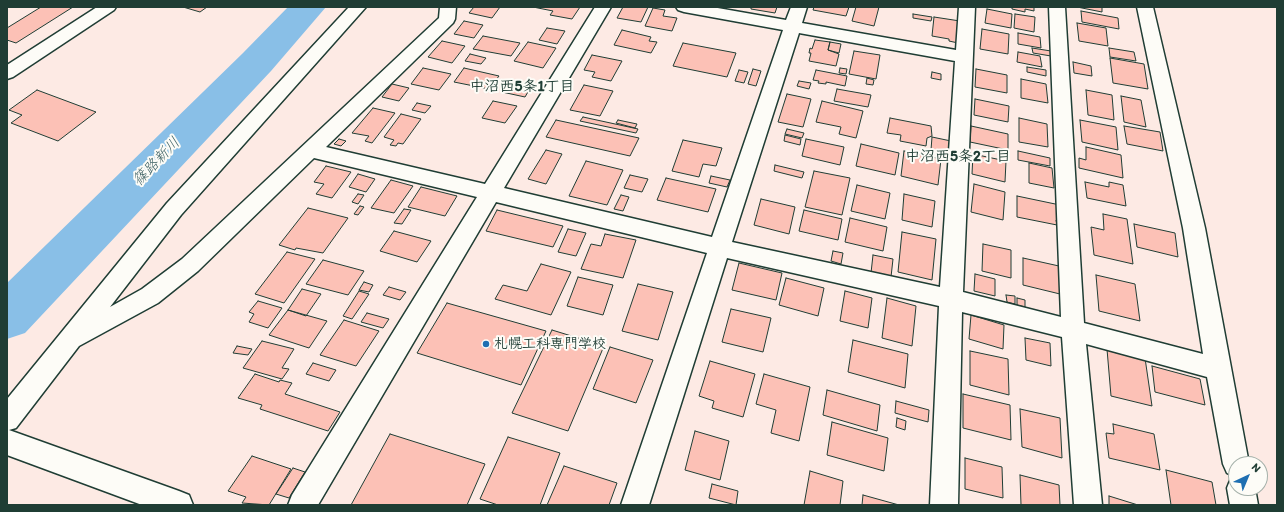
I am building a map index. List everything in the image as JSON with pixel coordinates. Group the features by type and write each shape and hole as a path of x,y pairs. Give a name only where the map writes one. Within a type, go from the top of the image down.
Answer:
{"street":[{"path":"7,74 108,7"},
{"path":"179,505 8,438 71,340 174,209 358,7"},
{"path":"71,340 150,296 190,265 447,19 448,7"},
{"path":"302,505 603,7"},
{"path":"684,7 796,17 964,57"},
{"path":"944,505 951,299 967,7"},
{"path":"1057,7 1073,330 1088,505"},
{"path":"1145,7 1194,228 1234,456"},
{"path":"635,505 796,17"},
{"path":"311,150 721,248 951,299 1218,369"}],"building":[{"path":"41,7 73,7 16,43 7,40 7,28"},
{"path":"183,7 207,7 200,12"},
{"path":"474,7 500,7 492,18 469,13"},
{"path":"533,7 580,7 572,19 550,15 553,11"},
{"path":"623,7 648,7 641,22 617,18"},
{"path":"751,7 777,7 775,13 751,9"},
{"path":"814,7 849,7 846,16 813,10"},
{"path":"856,7 879,7 874,26 852,21"},
{"path":"1012,7 1034,7 1034,11 1025,9 1025,12 1012,9"},
{"path":"1077,7 1102,7 1102,12"},
{"path":"653,8 665,10 663,16 677,18 672,31 645,26"},
{"path":"987,9 1012,14 1011,28 985,23"},
{"path":"1081,11 1118,18 1119,29 1082,22"},
{"path":"913,14 932,17 931,21 913,18"},
{"path":"1015,14 1035,17 1034,32 1014,28"},
{"path":"934,17 960,21 958,43 949,41 949,39 932,36"},
{"path":"464,21 483,25 474,38 454,34"},
{"path":"1077,23 1106,28 1108,46 1079,41"},
{"path":"547,28 565,31 557,44 539,40"},
{"path":"982,29 1009,34 1008,54 980,49"},
{"path":"622,30 651,37 649,41 657,42 651,53 614,45"},
{"path":"1018,33 1040,37 1041,48 1018,44"},
{"path":"483,36 520,43 511,56 473,49"},
{"path":"815,40 830,42 828,50 839,54 836,66 809,61 811,53 809,53 810,48 812,49"},
{"path":"442,41 465,46 452,63 428,57"},
{"path":"528,42 556,48 543,68 514,61"},
{"path":"830,42 841,44 839,53 828,50"},
{"path":"683,43 736,53 727,77 673,66"},
{"path":"1032,48 1051,51 1051,56 1033,53"},
{"path":"1109,48 1134,52 1136,61 1110,57"},
{"path":"854,51 880,55 876,79 849,74"},
{"path":"1018,52 1040,56 1042,67 1017,62"},
{"path":"470,54 486,58 481,64 465,61"},
{"path":"592,55 622,61 611,81 592,77 595,72 584,70"},
{"path":"1110,58 1144,64 1148,89 1113,83"},
{"path":"1073,62 1091,66 1092,76 1074,73"},
{"path":"1027,67 1046,70 1046,76 1027,72"},
{"path":"423,68 451,74 439,90 411,84"},
{"path":"464,68 499,76 489,89 454,82"},
{"path":"840,68 847,69 846,74 839,73"},
{"path":"753,69 761,71 756,86 748,84"},
{"path":"976,69 1007,75 1007,93 975,87"},
{"path":"739,70 748,72 744,83 735,81"},
{"path":"816,70 847,76 845,86 826,82 826,84 818,83 819,81 813,80"},
{"path":"932,72 941,74 941,80 931,78"},
{"path":"867,78 874,80 873,85 866,84"},
{"path":"1021,79 1046,84 1048,103 1021,98"},
{"path":"510,81 532,85 525,97 502,92"},
{"path":"799,81 811,83 809,89 797,86"},
{"path":"392,84 409,88 399,101 382,97"},
{"path":"584,85 613,91 600,116 570,110"},
{"path":"837,89 871,95 868,107 834,101"},
{"path":"37,90 96,112 58,141 11,123 22,115 9,110"},
{"path":"1086,90 1112,95 1114,120 1088,115"},
{"path":"787,94 811,99 803,127 778,122"},
{"path":"1121,96 1141,100 1146,127 1124,122"},
{"path":"975,99 1009,106 1008,122 974,115"},
{"path":"493,101 517,106 505,123 482,118"},
{"path":"822,101 863,111 856,138 839,134 841,127 816,122"},
{"path":"417,103 431,106 425,113 412,110"},
{"path":"373,108 395,113 372,143 365,141 369,136 352,133"},
{"path":"401,114 421,119 403,144 398,143 396,146 390,145 394,140 384,137"},
{"path":"583,117 638,129 636,133 580,121"},
{"path":"890,118 931,126 932,136 927,138 926,146 900,141 901,135 887,133"},
{"path":"1019,118 1047,124 1048,147 1019,142"},
{"path":"556,120 639,138 630,156 546,137"},
{"path":"618,120 637,124 635,128 616,123"},
{"path":"1080,120 1116,127 1118,150 1082,142"},
{"path":"971,126 1008,134 1008,150 970,142"},
{"path":"1124,126 1160,132 1163,151 1127,144"},
{"path":"787,129 804,133 802,138 785,134"},
{"path":"785,135 801,139 800,145 784,141"},
{"path":"932,137 951,141 950,154 931,150"},
{"path":"339,139 346,141 341,146 334,144"},
{"path":"806,139 844,147 840,165 802,156"},
{"path":"683,140 722,148 716,166 703,164 699,177 672,171"},
{"path":"861,144 899,153 895,175 856,166"},
{"path":"1086,147 1121,155 1123,178 1079,168 1079,158 1086,160"},
{"path":"546,150 562,154 546,184 528,179"},
{"path":"904,151 941,159 938,185 901,176"},
{"path":"1018,151 1050,158 1050,166 1018,160"},
{"path":"973,154 1006,161 1005,182 972,174"},
{"path":"586,161 623,170 607,205 569,196"},
{"path":"1029,163 1052,168 1054,188 1029,183"},
{"path":"775,165 804,172 802,178 774,171"},
{"path":"326,166 351,172 332,198 316,194 324,184 314,182"},
{"path":"814,171 850,178 842,215 805,207"},
{"path":"358,174 375,179 366,192 349,187"},
{"path":"630,175 648,179 642,192 624,188"},
{"path":"711,176 730,180 727,187 709,183"},
{"path":"666,178 716,189 708,212 657,200"},
{"path":"391,180 413,186 394,213 371,208"},
{"path":"1085,182 1109,187 1109,182 1123,185 1126,206 1087,198"},
{"path":"974,184 1005,192 1003,220 971,212"},
{"path":"857,185 890,193 885,219 851,211"},
{"path":"421,187 457,196 445,216 408,207"},
{"path":"358,194 364,195 358,204 352,202"},
{"path":"904,194 935,201 932,227 902,220"},
{"path":"621,195 629,197 623,211 614,209"},
{"path":"1017,196 1060,205 1061,221 1056,220 1057,225 1017,217"},
{"path":"761,199 795,207 789,234 754,225"},
{"path":"360,206 364,207 358,215 354,214"},
{"path":"308,208 348,218 323,253 296,248 295,250 279,245"},
{"path":"404,209 411,210 402,224 394,223"},
{"path":"497,210 563,226 553,247 486,231"},
{"path":"804,210 842,219 838,240 799,231"},
{"path":"1103,214 1127,219 1133,264 1094,255 1091,227 1104,230"},
{"path":"850,218 887,227 883,251 845,242"},
{"path":"1134,224 1175,233 1178,257 1137,247"},
{"path":"568,229 586,233 576,256 558,252"},
{"path":"394,231 431,241 417,262 380,251"},
{"path":"902,232 936,239 932,280 898,272"},
{"path":"605,234 636,240 623,278 581,269 591,244 601,246"},
{"path":"983,244 1011,250 1011,278 982,271"},
{"path":"833,251 843,253 841,264 831,261"},
{"path":"287,252 315,259 284,303 255,294"},
{"path":"873,255 893,259 891,277 871,273"},
{"path":"1023,258 1059,266 1060,294 1023,285"},
{"path":"323,260 364,271 348,295 306,284"},
{"path":"739,263 782,273 776,300 732,290"},
{"path":"541,264 571,272 551,315 495,299 503,285 527,291"},
{"path":"975,274 995,279 995,296 974,291"},
{"path":"1096,275 1135,284 1140,321 1099,311"},
{"path":"578,277 613,285 603,315 567,306"},
{"path":"786,278 824,288 818,316 779,305"},
{"path":"364,282 373,285 369,292 359,290"},
{"path":"638,284 673,292 658,340 622,331"},
{"path":"389,287 406,292 400,300 383,295"},
{"path":"302,289 321,294 306,316 288,310"},
{"path":"359,291 369,294 352,319 343,316"},
{"path":"845,291 872,298 868,328 840,321"},
{"path":"1006,295 1015,296 1015,304 1007,302"},
{"path":"887,298 916,306 912,346 882,338"},
{"path":"1017,298 1025,300 1025,307 1017,305"},
{"path":"258,301 282,308 268,328 249,322 254,314 249,312"},
{"path":"447,303 546,331 521,385 417,353"},
{"path":"731,309 771,318 763,352 722,342"},
{"path":"288,310 327,321 309,348 269,335"},
{"path":"367,313 389,319 383,328 361,322"},
{"path":"971,315 1004,325 1003,349 969,339"},
{"path":"344,320 379,331 356,366 320,355"},
{"path":"552,330 604,346 568,431 512,413"},
{"path":"1025,338 1050,343 1051,366 1026,360"},
{"path":"853,340 908,354 905,388 848,372"},
{"path":"262,341 294,349 282,368 289,369 282,379 243,368"},
{"path":"237,346 252,349 248,355 233,353"},
{"path":"610,347 653,360 636,403 593,389"},
{"path":"1107,349 1145,358 1152,406 1111,396"},
{"path":"970,351 1008,359 1009,395 970,385"},
{"path":"710,361 755,374 743,417 712,408 714,401 699,396"},
{"path":"313,363 336,370 329,381 306,374"},
{"path":"1152,366 1200,379 1205,405 1155,392"},
{"path":"255,374 279,382 280,380 292,383 285,394 340,412 328,431 260,409 262,405 238,398"},
{"path":"764,374 810,387 799,441 771,433 776,410 756,404"},
{"path":"827,390 880,405 877,431 823,415"},
{"path":"963,394 1010,405 1011,440 963,428"},
{"path":"896,401 929,410 928,422 895,413"},
{"path":"1020,409 1060,418 1062,458 1022,447"},
{"path":"897,418 906,421 905,430 896,427"},
{"path":"832,422 888,438 884,471 827,455"},
{"path":"1113,424 1154,434 1160,470 1109,458 1106,433 1114,434"},
{"path":"695,431 729,441 720,480 685,470"},
{"path":"390,434 485,464 467,505 351,505"},
{"path":"508,437 560,453 540,505 498,505 480,499"},
{"path":"252,456 291,469 269,505 242,503 246,497 228,491"},
{"path":"965,458 1002,467 1003,498 965,489"},
{"path":"564,466 617,483 609,505 547,505"},
{"path":"293,468 305,472 289,498 276,494"},
{"path":"1166,470 1212,482 1216,505 1171,505"},
{"path":"810,471 843,481 840,505 804,505"},
{"path":"1020,475 1059,485 1060,505 1021,505"},
{"path":"712,484 738,491 736,505 709,498"},
{"path":"863,495 899,505 862,505"},
{"path":"1109,496 1138,505 1109,505"}],"waterway":[{"name":"篠路新川","path":"7,317 257,62 308,7"}],"place":[{"name":"札幌工科専門学校","path":"486,344"}],"district":[{"name":"中沼西5条1丁目","path":"522,87"},
{"name":"中沼西5条2丁目","path":"958,157"}]}
